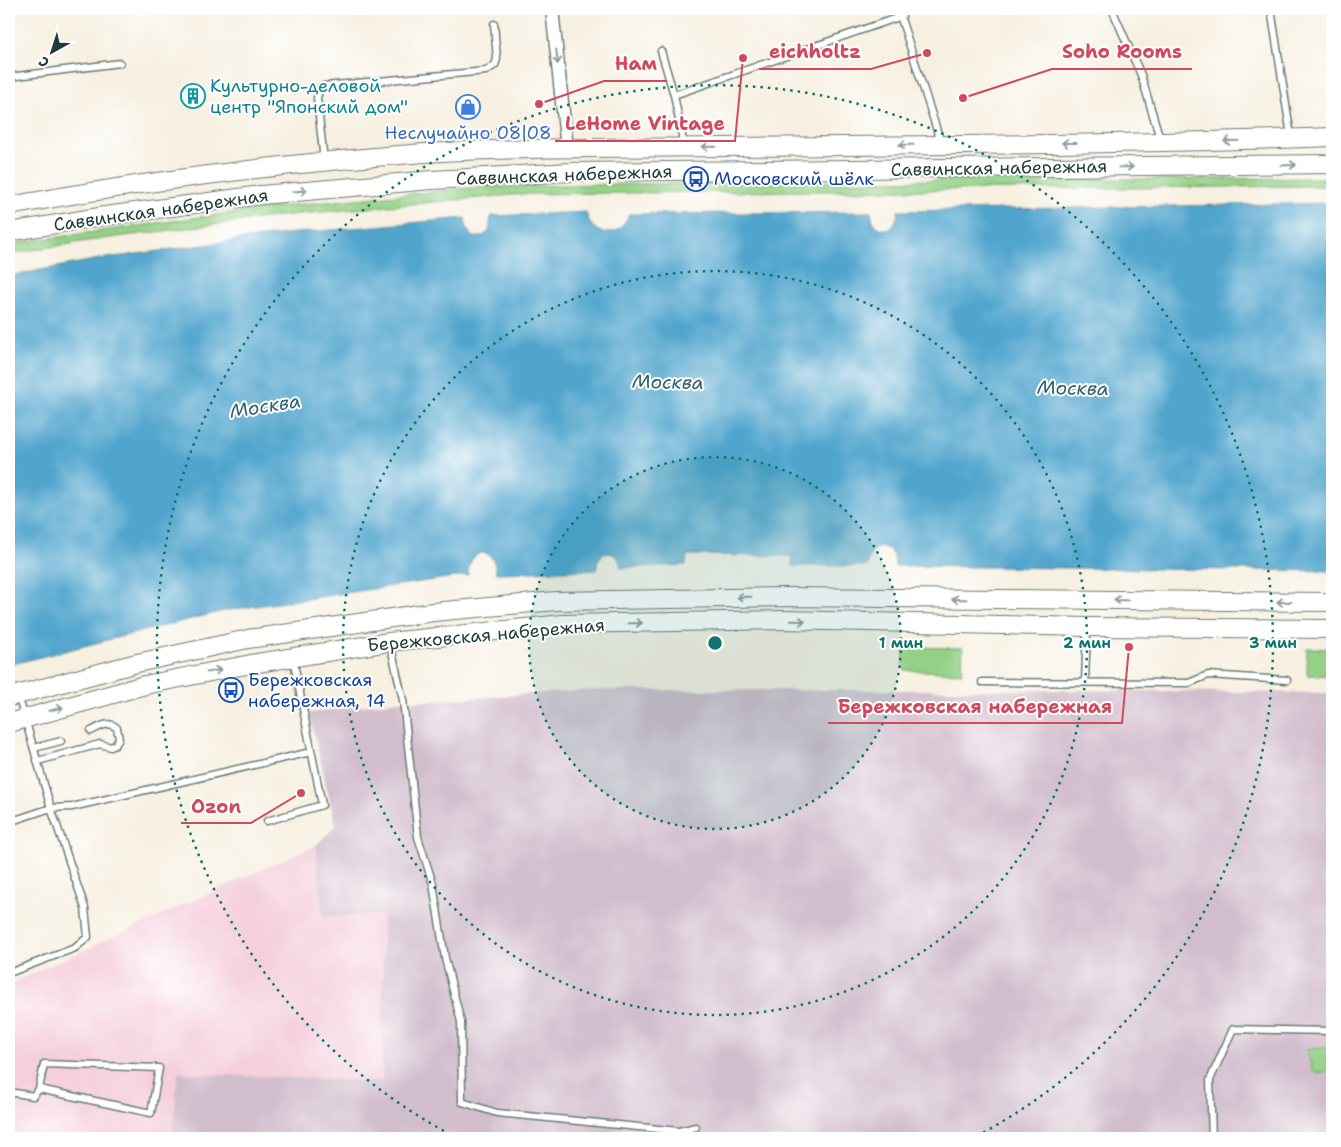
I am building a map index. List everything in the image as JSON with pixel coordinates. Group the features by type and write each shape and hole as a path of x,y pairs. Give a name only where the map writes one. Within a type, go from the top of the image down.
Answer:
{"main road":[{"name":"Саввинская набережная","path":"9,206 94,190 252,170 429,153 684,147 1161,143 1332,137"},
{"name":"Саввинская набережная","path":"9,232 98,217 270,194 432,180 571,172 1332,164"},
{"name":"Бережковская набережная","path":"13,695 137,663 248,640 433,612 556,601 786,597 1332,602"},
{"name":"Бережковская набережная","path":"9,723 145,685 292,656 390,642 563,624 783,620 1088,627 1332,629"}],"street":[{"path":"552,9 567,149"}],"lane":[{"path":"898,9 902,16 942,144"},
{"path":"1112,9 1141,75 1161,143"},
{"path":"1271,9 1291,139"},
{"path":"674,95 902,16"},
{"path":"324,163 316,98 320,88 324,86 486,71 495,65 497,59 494,24"},
{"path":"661,51 674,95 684,147"},
{"path":"9,77 120,63"},
{"path":"1085,682 1088,627"},
{"path":"390,642 403,700 418,837 433,884 445,958 461,1022 462,1102 507,1114 679,1130 696,1127"},
{"path":"267,821 322,804 292,656"},
{"path":"982,682 1189,683 1208,675 1287,680"},
{"path":"9,973 75,948 88,937 85,908 51,808 26,717 13,695"},
{"path":"38,761 100,744 111,747 119,739 117,728 110,724 91,731"},
{"path":"34,748 61,741"},
{"path":"9,822 51,808 72,807 311,752"},
{"path":"1212,1138 1210,1080 1233,1030 1332,1031"},
{"path":"9,1092 33,1096 40,1089 44,1064 159,1068 151,1113 40,1089"}],"shaded area":[{"path":"592,690 1071,690 1332,693 1332,1138 172,1138 178,1073 382,1081 383,915 322,917 316,845 336,826 309,713 406,700 408,702"},
{"path":"316,845 322,917 383,915 382,1081 179,1073 172,1138 9,1138 9,984"}],"green space":[{"path":"1332,178 1332,186 524,194 289,215 94,240 9,254 9,244 293,205 470,188 946,180"},
{"path":"909,647 963,648 962,673 904,670 904,650"},
{"path":"1307,648 1332,649 1332,676 1307,675"},
{"path":"1332,1047 1332,1072 1313,1072 1306,1050"}],"water":[{"name":"Москва","path":"1332,203 1332,571 895,566 891,552 881,547 872,552 868,566 792,566 792,556 687,555 686,565 621,568 616,557 608,553 600,558 597,570 496,573 495,564 491,557 482,553 472,559 468,575 223,611 9,665 9,276 99,259 285,234 465,218 469,232 479,237 489,231 491,216 586,212 589,221 594,227 606,233 613,232 619,228 629,214 871,212 876,225 885,229 890,228 894,224 898,211"}],"place":[{"name":"eichholtz","path":"927,53"},
{"name":"LeHome Vintage","path":"743,58"},
{"name":"Культурно-деловой центр \"Японский дом\"","path":"193,96"},
{"name":"Soho Rooms","path":"963,98"},
{"name":"Нам","path":"539,104"},
{"name":"Неслучайно 08|08","path":"468,107"},
{"name":"Московский шёлк","path":"696,179"},
{"name":"Бережковская набережная","path":"1129,647"},
{"name":"Бережковская набережная, 14","path":"231,690"},
{"name":"Ozon","path":"301,793"}]}
